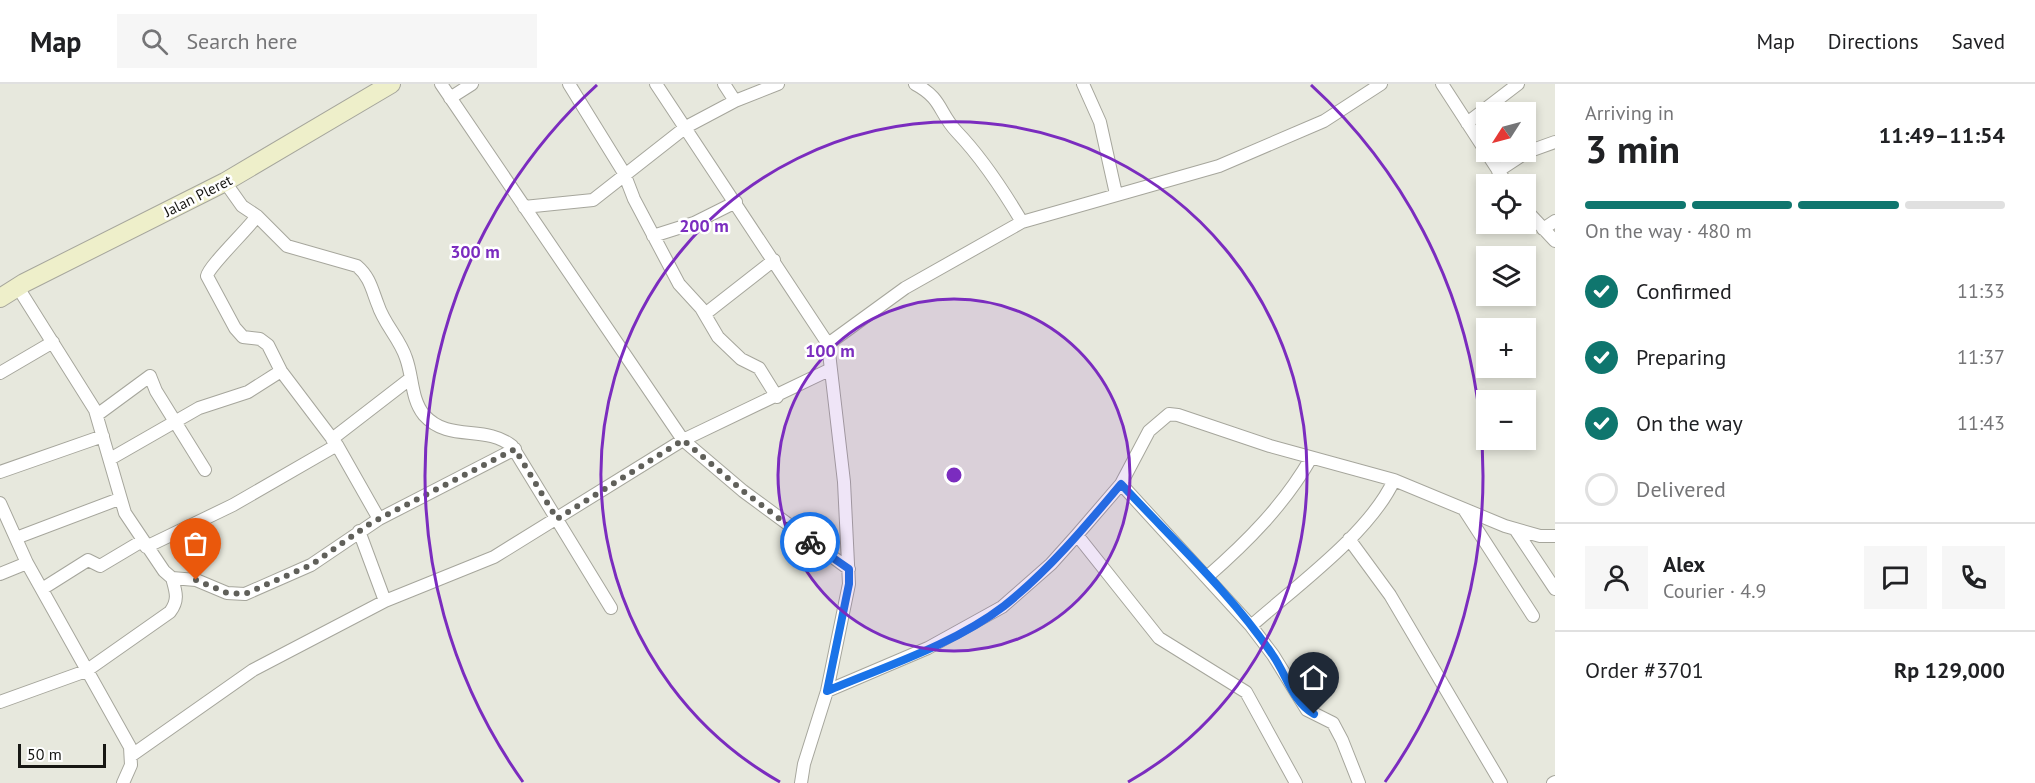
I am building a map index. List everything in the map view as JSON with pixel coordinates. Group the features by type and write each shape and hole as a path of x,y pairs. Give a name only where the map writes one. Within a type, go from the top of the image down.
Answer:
{"main road":[{"name":"Jalan Pleret","path":"0,298 17,286 225,182 391,84"}],"street":[{"path":"441,84 683,440 743,491 849,569"},
{"path":"450,98 472,84"},
{"path":"569,84 624,173 653,236 679,284 705,314 726,344 741,359 759,368 777,397"},
{"path":"656,84 828,344 829,370 844,482 849,584 827,691 804,764 801,783"},
{"path":"724,84 735,101"},
{"path":"524,207 593,200 624,173 686,127 735,101 778,84"},
{"path":"915,84 933,95 955,129 980,158 1022,222"},
{"path":"1083,84 1100,122 1116,194"},
{"path":"828,344 905,288 1022,222 1234,160 1324,121 1381,84"},
{"path":"1442,84 1500,174"},
{"path":"1467,123 1518,84"},
{"path":"1498,171 1527,152 1555,142"},
{"path":"225,182 242,206 257,216 287,246 357,266 363,271 406,358 414,396 422,412 435,425 448,431 494,435 515,449 611,608"},
{"path":"653,236 694,223 736,202"},
{"path":"257,216 244,234 215,262 207,276 235,328 243,337 264,340 281,371 334,442 379,519"},
{"path":"1536,221 1555,241"},
{"path":"1543,229 1555,221"},
{"path":"705,314 774,260"},
{"path":"0,702 86,671 170,612 176,604 177,595 172,578 144,544 119,499 97,415 17,286"},
{"path":"0,373 53,342"},
{"path":"132,755 253,670 385,601 494,557 683,440 777,397 829,370"},
{"path":"110,459 199,408 248,392 281,371"},
{"path":"97,415 150,376 205,470"},
{"path":"42,589 88,560 100,566 234,505 334,442 411,378"},
{"path":"827,691 928,648 986,617 1026,587 1077,536 1121,484 1149,432 1169,414 1311,458 1394,480 1465,511 1515,529 1540,536 1555,536"},
{"path":"0,472 103,436"},
{"path":"172,578 196,580 227,593 245,594 311,565 379,519 515,449"},
{"path":"1207,577 1248,541 1296,484 1311,458"},
{"path":"1251,626 1348,539 1379,505 1394,480"},
{"path":"1121,484 1251,626 1273,655 1299,702 1307,710 1333,723 1342,740 1355,781"},
{"path":"16,538 119,499"},
{"path":"0,503 27,563 130,747 132,755 123,783"},
{"path":"1465,511 1533,616"},
{"path":"1515,529 1555,589"},
{"path":"359,531 385,601"},
{"path":"1077,536 1159,638 1246,692 1296,783"},
{"path":"1348,539 1390,595 1501,783"},
{"path":"0,574 27,563"}],"way so far":[{"path":"196,580 227,593 245,594 311,565 323,554 371,523 515,449 557,519 683,440 743,491 810,542"}],"route":[{"path":"810,542 849,569 849,584 827,691 928,648 969,628 1002,607 1051,564 1121,484 1251,626 1273,655 1299,702 1314,714"}]}
